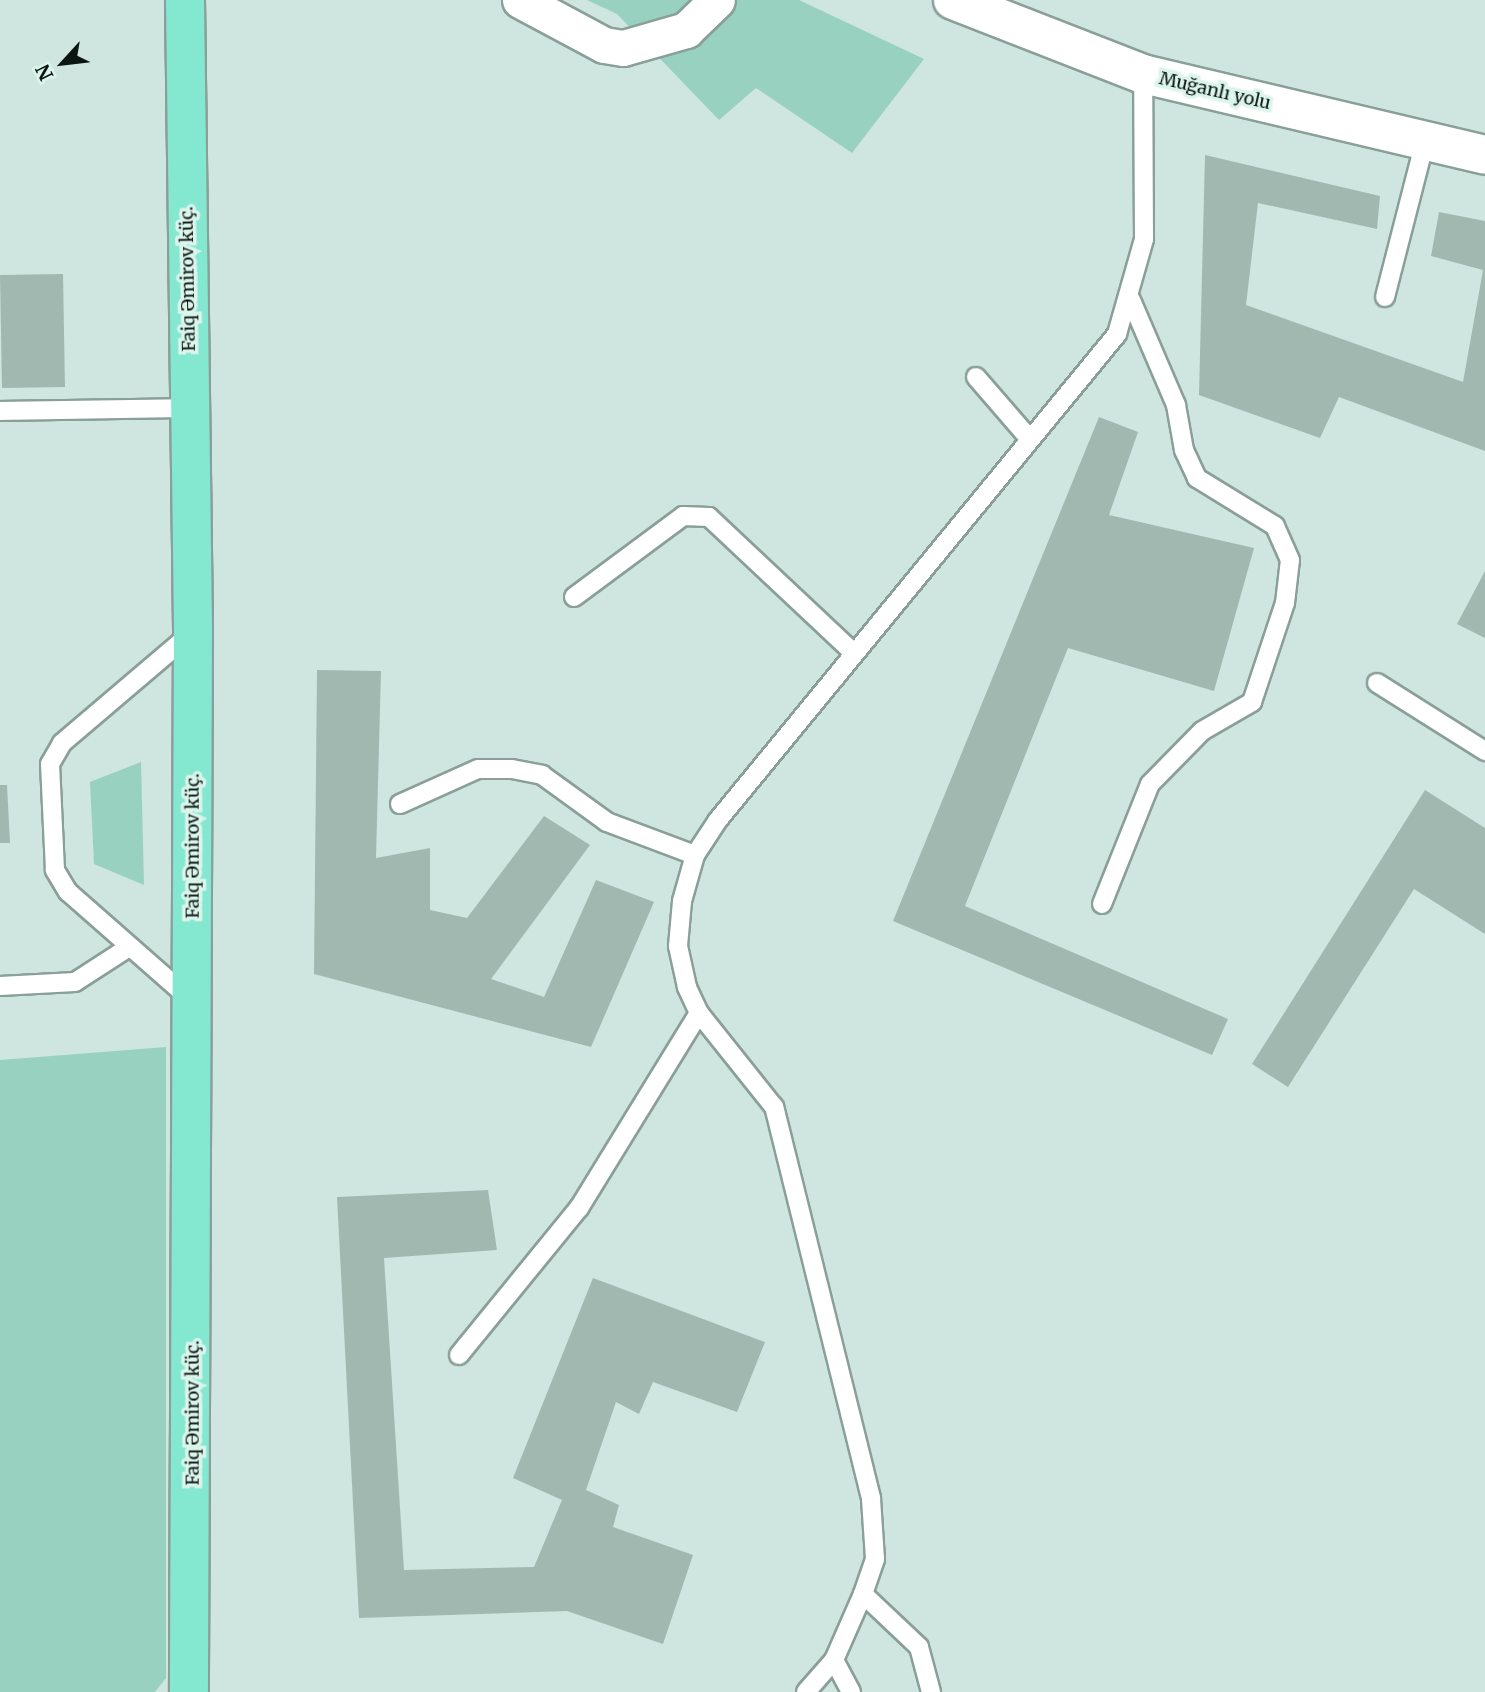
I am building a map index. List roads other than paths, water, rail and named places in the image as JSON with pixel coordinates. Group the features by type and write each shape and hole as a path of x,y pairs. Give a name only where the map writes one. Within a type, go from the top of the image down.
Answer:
{"highway":[{"name":"Faiq Əmirov küç.","path":"185,0 193,631 189,1692"}],"street":[{"path":"520,0 604,45 623,48 686,30 716,0"},
{"name":"Muğanlı yolu","path":"953,0 1143,74 1485,155"}],"lane":[{"path":"806,1692 834,1660 863,1594 874,1559 871,1498 783,1135 758,1079 699,1013 678,946 695,855 1028,437 1094,365 1131,300 1146,208 1143,74"},
{"path":"1385,297 1425,141"},
{"path":"1102,904 1150,784 1193,737 1252,702 1285,603 1290,561 1275,526 1197,478 1184,450 1176,405 1131,300"},
{"path":"976,377 1028,437"},
{"path":"0,411 190,408"},
{"path":"574,597 683,516 709,517 854,653"},
{"path":"193,631 62,743 50,764 55,870 68,892 193,1002"},
{"path":"1377,683 1485,751"},
{"path":"400,804 478,769 512,769 542,775 607,822 695,855"},
{"path":"0,986 75,982 129,947"},
{"path":"459,1355 579,1208 699,1013"},
{"path":"863,1594 919,1647 931,1692"},
{"path":"834,1660 851,1692"}]}
